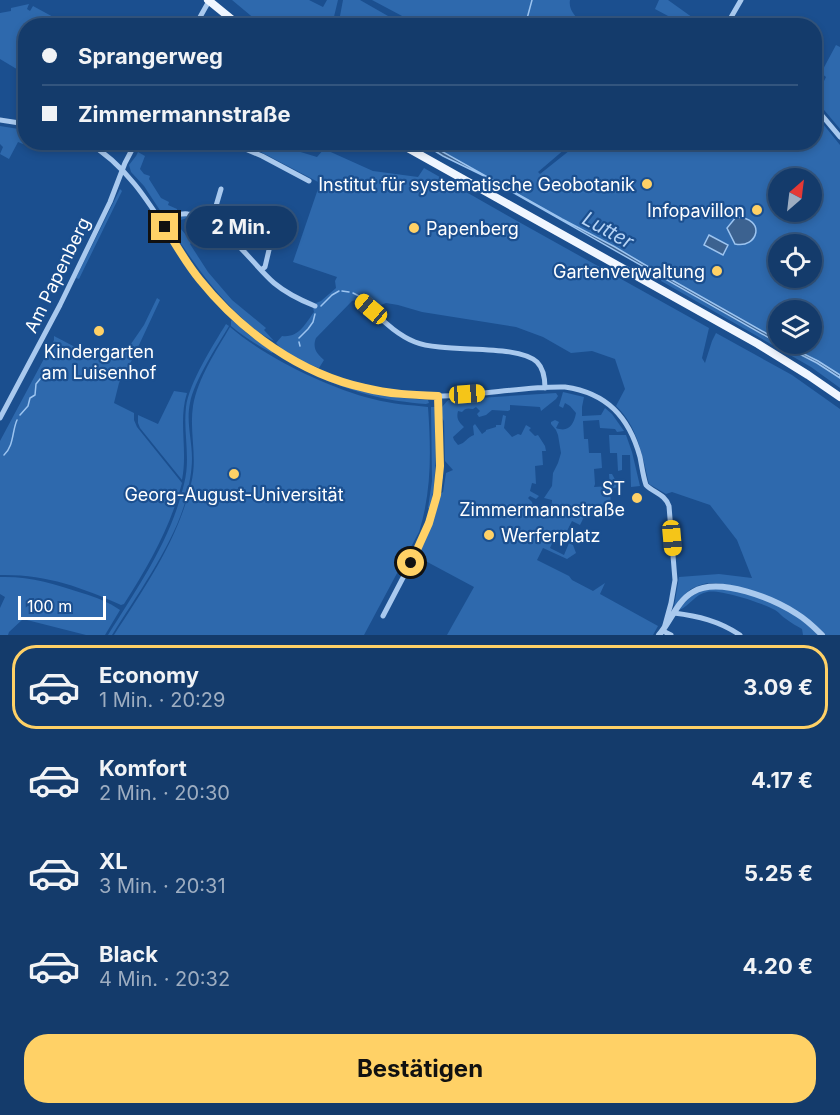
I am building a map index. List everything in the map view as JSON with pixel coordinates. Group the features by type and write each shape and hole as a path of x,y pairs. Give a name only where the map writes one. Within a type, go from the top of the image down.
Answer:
{"main road":[{"path":"209,0 230,18"},
{"path":"411,150 758,344 840,397"}],"street":[{"path":"199,18 209,0"},
{"path":"731,18 741,0"},
{"path":"822,116 840,137"},
{"path":"0,120 18,123"},
{"path":"98,150 122,171 143,195 192,270 233,317 277,350 315,371 354,386 391,393 438,396 565,387 594,395 613,407 624,420 634,438 646,486 663,496 668,502 675,580 671,603 661,634"},
{"name":"Am Papenberg","path":"0,418 60,305 110,202 132,150"},
{"path":"248,150 309,181"},
{"path":"210,221 220,189"},
{"path":"162,223 174,216 186,213 196,214 210,221 224,232 279,288 315,306"},
{"path":"261,270 265,267 276,220"},
{"path":"360,300 389,327 416,343 512,352 530,357 543,370 545,388"},
{"path":"383,616 425,534 437,495 440,466 438,396"},
{"path":"661,634 685,598 692,592 705,587 718,586 750,593 774,602 805,619 822,635"},
{"path":"674,613 714,621 740,635"},
{"path":"661,634 672,635"}],"shaded area":[{"path":"232,0 309,0 323,7 327,0 338,0 334,18 254,18"},
{"path":"343,0 360,0 389,18 339,18"},
{"path":"372,0 570,0 572,11 577,18 406,18"},
{"path":"659,0 668,0 693,18 672,18 655,9"},
{"path":"29,4 27,9 30,11 33,6 55,18 18,18 18,70 0,59 0,13 11,11 11,8"},
{"path":"836,45 840,47 840,129 822,108 822,85 826,77 822,71"},
{"path":"822,123 840,145 840,375 804,354 822,354 822,300 768,300 768,334 439,150 564,150 538,172 540,174 570,150 822,150"},
{"path":"0,126 18,129 18,142 9,159 0,154 3,147 0,144"},
{"path":"254,150 294,150 317,157 323,150 326,150 373,171 418,177 424,168 709,328 702,358 705,363 716,333 792,375 840,409 840,635 803,635 802,629 775,610 751,600 721,593 703,593 679,610 696,593 719,589 752,595 795,610 754,592 720,583 706,583 693,588 674,607 679,577 719,574 752,578 737,540 710,505 672,492 666,494 649,484 634,432 616,406 625,389 615,359 592,351 571,353 543,337 516,327 422,312 386,303 377,310 366,297 359,303 356,300 352,301 316,338 316,350 324,360 319,368 285,352 276,343 282,336 293,335 301,329 314,312 313,308 316,303 336,288 337,277 293,262 320,183"},
{"path":"433,150 439,150 615,247 768,334 768,337 482,175"},
{"path":"138,152 145,156 140,169 144,174 150,176 149,179 161,198 169,202 168,205 177,209 177,212 163,215 144,186 131,172 129,165"},
{"path":"120,189 122,191 79,279 76,278"},
{"path":"189,216 181,220 180,228 192,242 190,244 208,272 232,300 266,328 264,330 274,341 252,327 230,306 194,262 170,227 176,218"},
{"path":"736,217 752,222 755,227 754,238 749,242 735,244 727,228"},
{"path":"709,235 728,245 723,255 704,245"},
{"path":"662,278 768,338 768,342 661,281"},
{"path":"157,298 160,300 119,383 114,403 134,413 137,427 182,483 165,531 150,560 124,604 121,605 48,579 0,575 0,441 54,340 54,336 98,359 102,357 107,346 111,348 109,353 119,358 122,357 144,325"},
{"path":"232,320 273,352 261,347 236,330 231,326"},
{"path":"226,324 229,326 212,353 192,394 189,417 191,468 186,499 180,516 154,569 112,635 108,635 152,562 171,524 186,474 185,417 188,397 202,364"},
{"path":"230,327 279,360 317,379 380,401 428,407 430,470 419,532 364,635 114,635 159,562 178,524 193,474 192,416 195,396 208,365"},
{"path":"788,354 799,354 840,378 840,388"},
{"path":"799,354 818,361 840,375 840,378"},
{"path":"323,379 368,392 428,400 429,403 386,399"},
{"path":"174,391 187,393 183,414 184,469 182,480 138,423 138,415 158,424"},
{"path":"563,392 584,397 582,416 601,415 605,408 624,431 617,432 615,429 600,428 599,420 583,421 584,439 588,439 589,453 601,453 602,468 594,469 594,487 610,486 609,474 612,474 618,487 610,489 611,508 594,511 588,509 580,525 572,521 565,535 557,532 550,548 564,555 569,543 573,545 576,553 567,559 543,548 537,560 593,591 605,583 600,594 658,626 653,635 447,635 474,587 418,557 435,516 440,494 443,492 446,473 453,470 445,461 442,407 448,400 556,393 558,396 556,399 541,411 540,407 510,405 508,411 492,410 479,417 477,414 480,411 476,407 465,409 462,412 458,411 458,420 464,427 453,437 458,445 461,444 474,435 473,426 475,424 482,434 496,425 501,425 503,415 506,416 504,428 512,437 521,435 526,425 531,428 529,430 535,436 538,435 546,451 542,451 543,465 535,466 536,484 532,483 530,491 539,496 536,499 530,496 528,498 532,502 534,511 538,514 547,514 552,500 544,498 552,486 553,473 561,453 558,435 551,422 555,420 559,422 556,428 568,428 574,421 576,413 565,403 563,408 559,406"},
{"path":"431,407 435,407 436,458 430,509 428,508 432,481"},
{"path":"609,435 626,435 640,486 631,487 630,455 622,455 622,470 618,471 617,453 610,453"},
{"path":"0,577 32,579 52,584 97,598 120,610 105,635 86,635 23,619 8,635 0,635 0,608 5,597 0,594"}],"waterway":[{"path":"527,18 532,0"},
{"path":"512,190 524,182"},
{"path":"321,306 339,291"},
{"path":"342,291 349,292"},
{"path":"353,293 359,296"},
{"path":"299,338 313,322 315,314"},
{"path":"299,342 300,346"},
{"path":"20,415 28,406 30,398 35,395 36,384 49,368"},
{"path":"4,455 11,443 17,420"}],"place":[{"name":"Institut für systematische Geobotanik","path":"647,184"},
{"name":"Infopavillon","path":"757,210"},
{"name":"Papenberg","path":"414,228"},
{"name":"Gartenverwaltung","path":"717,271"},
{"name":"Kindergarten am Luisenhof","path":"99,331"},
{"name":"Georg-August-Universität","path":"234,474"},
{"name":"ST Zimmermannstraße","path":"637,498"},
{"name":"Werferplatz","path":"489,535"}],"route":[{"path":"165,227 198,278 216,299 233,317 277,350 315,371 354,386 391,393 438,396 440,477 429,523 411,563"}],"water label":[{"name":"Lutter","path":"608,230"}]}
